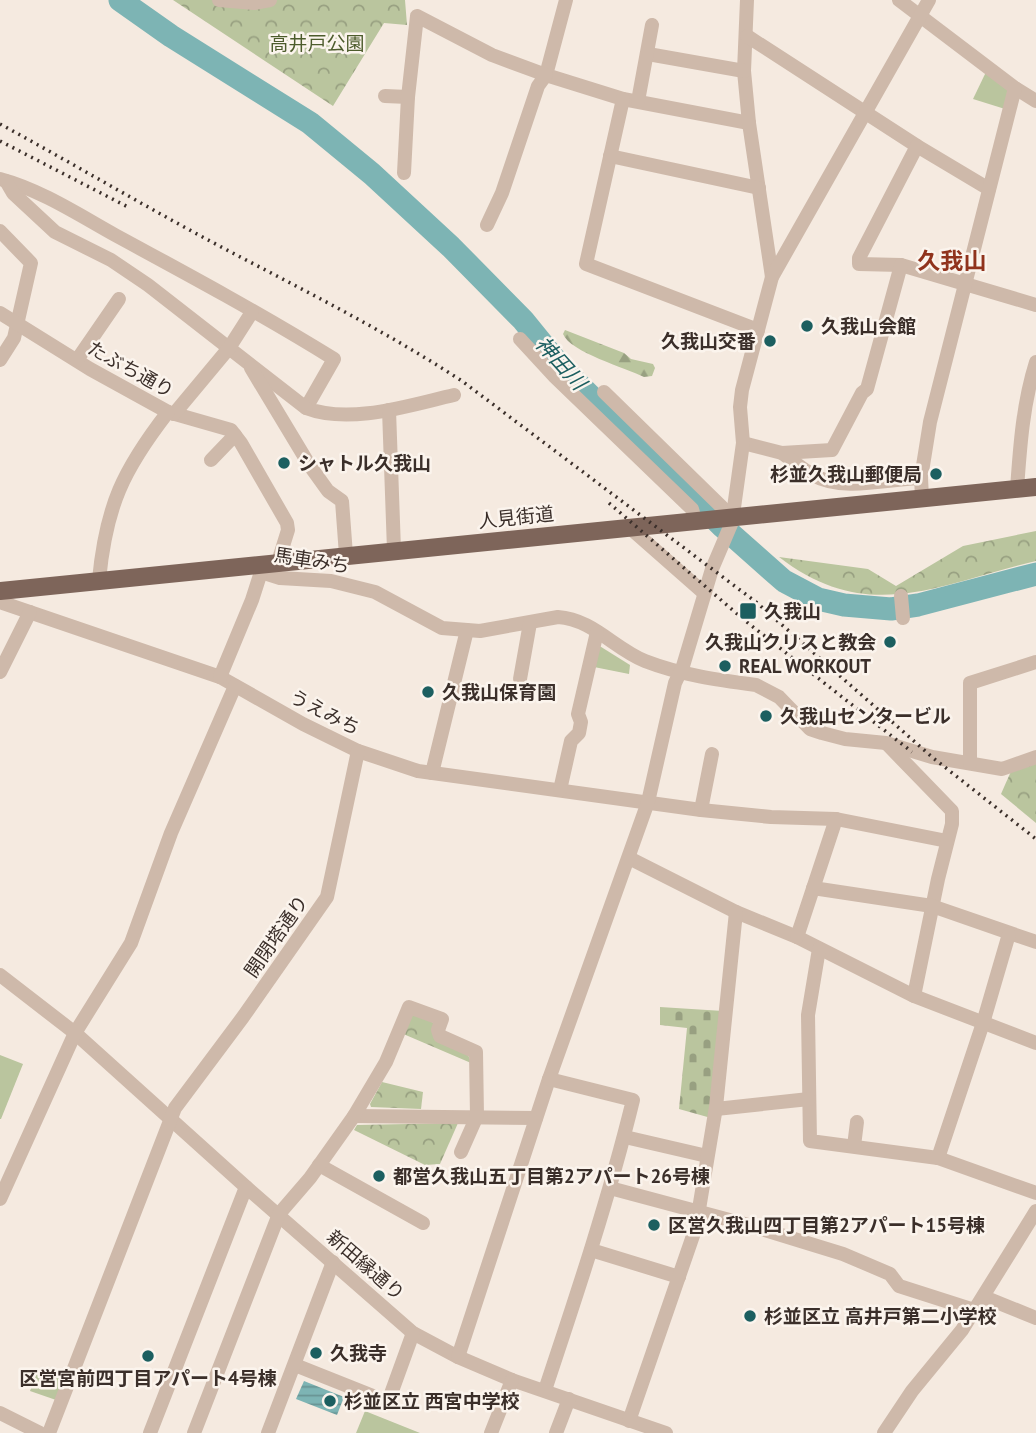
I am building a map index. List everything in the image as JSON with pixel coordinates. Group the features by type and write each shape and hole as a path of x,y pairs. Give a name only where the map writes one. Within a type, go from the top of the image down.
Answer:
{"main road":[{"name":"人見街道","path":"0,591 99,580 257,568 278,562 1036,487"}],"street":[{"path":"219,0 254,3 270,0"},
{"path":"487,225 502,193 538,86 546,75 566,0"},
{"path":"747,0 744,71 772,277"},
{"path":"899,0 1036,101"},
{"path":"458,1357 536,1118 648,802 678,673 683,666 704,593 726,542 743,443 740,407 742,390 772,277 929,0"},
{"path":"404,173 408,97 417,16 492,55 546,75 631,100 749,123"},
{"path":"652,25 648,54 610,156 586,264 758,330"},
{"path":"747,36 917,146 989,189"},
{"path":"648,54 744,71"},
{"path":"922,497 921,478 930,422 1015,88"},
{"path":"385,96 408,97"},
{"path":"917,146 859,258 859,264 901,265 1036,305"},
{"path":"610,156 759,188"},
{"path":"1,180 28,189 76,214 334,359 306,408"},
{"path":"1,180 55,232 111,260 306,408 321,413 389,410 454,395"},
{"path":"0,231 31,263 14,338 0,360"},
{"path":"743,443 782,453 832,450 867,388 901,265"},
{"path":"77,360 119,299"},
{"path":"99,580 102,548 121,482 139,449 229,348 251,312"},
{"name":"たぶち通り","path":"0,313 171,413 221,426 235,435"},
{"path":"520,339 555,377 701,519"},
{"path":"1017,489 1020,437 1036,362"},
{"path":"249,363 310,466 328,491 342,501 346,555"},
{"path":"604,392 731,519"},
{"path":"389,410 394,551"},
{"path":"211,460 235,435 287,523 288,530 278,562"},
{"path":"782,453 815,477 852,485 921,478"},
{"path":"629,527 704,593"},
{"path":"220,677 252,600 257,568"},
{"name":"馬車みち","path":"257,568 280,578 331,581 364,589 388,598 442,628 467,630"},
{"path":"901,596 903,618"},
{"name":"うえみち","path":"0,602 220,677 303,724 358,751 401,767 701,810 771,817 836,819 947,841"},
{"path":"0,672 30,612"},
{"path":"432,773 467,630 480,631 558,617 569,617 641,659 678,673 756,685 779,697 810,729 845,739 886,743 932,757 1002,769 1036,757"},
{"path":"520,680 530,623"},
{"path":"560,790 571,741 579,733 581,722 578,714 597,632"},
{"path":"970,763 970,683 1036,662"},
{"path":"0,1199 75,1033 131,943 171,833 235,686"},
{"path":"886,743 951,811 952,824 914,996"},
{"name":"開閉塔通り","path":"49,1433 175,1108 327,897 358,751"},
{"path":"701,810 712,754"},
{"path":"797,937 836,819"},
{"path":"629,858 736,912 797,937 914,996 1036,1043"},
{"path":"813,888 932,906 1036,942"},
{"path":"629,1421 699,1212 716,1109 736,912"},
{"path":"938,1157 983,1023 1009,934"},
{"path":"819,948 808,1015 810,1141 938,1157 1036,1193"},
{"name":"新田縁通り","path":"0,975 75,1033 413,1333 458,1357 512,1380 629,1421 647,1430 666,1433"},
{"path":"194,1433 279,1214 354,1116 386,1062 409,1007 442,1019 440,1036 476,1052 477,1116 461,1152"},
{"path":"545,1391 610,1188 633,1100 550,1079"},
{"path":"716,1109 809,1099"},
{"path":"354,1116 536,1118"},
{"path":"854,1146 858,1122"},
{"path":"625,1137 707,1156"},
{"path":"319,1165 423,1223"},
{"path":"150,1433 246,1187"},
{"path":"610,1188 843,1254 890,1274 899,1286 974,1310"},
{"path":"884,1433 912,1391 947,1349 984,1297 1036,1211"},
{"path":"591,1250 679,1277"},
{"path":"268,1433 333,1262"},
{"path":"984,1297 1036,1318"},
{"path":"295,1365 388,1402 413,1333"},
{"path":"491,1433 512,1380"},
{"path":"556,1433 569,1399"},
{"path":"0,1413 40,1433"}],"green space":[{"name":"高井戸公園","path":"173,0 405,0 407,25 384,23 333,106"},
{"path":"986,72 1010,89 1005,109 973,99"},
{"path":"565,330 624,353 631,359 653,364 655,368 652,376 644,377 587,353 568,341 563,334"},
{"path":"1036,531 1036,561 905,594 874,595 843,590 812,578 779,557 868,569 896,586 963,546"},
{"path":"598,645 630,665 629,674 594,667"},
{"path":"1036,762 1036,823 1001,794 1012,769"},
{"path":"660,1007 723,1011 711,1118 679,1109 687,1028 660,1025"},
{"path":"415,1013 431,1021 456,1040 471,1063 401,1033 410,1015"},
{"path":"0,1055 23,1064 1,1119 0,1119"},
{"path":"382,1082 423,1092 421,1109 371,1107 370,1104"},
{"path":"458,1123 440,1164 425,1165 354,1130 357,1125"},
{"path":"38,1369 65,1381 56,1400 30,1391"},
{"path":"365,1411 420,1433 356,1433"}],"water":[{"path":"304,1381 344,1397 337,1415 296,1399"}],"waterway":[{"name":"神田川","path":"120,0 171,36 310,123 372,174 451,247 523,320 562,368 723,527 784,581 818,599 844,605 891,609 918,605 1036,574"}],"railway":[{"path":"0,124 183,227 369,325 462,381 756,602 932,757 1036,839"},
{"path":"0,141 128,207"},
{"path":"609,503 743,619 912,752"}],"place":[{"name":"久我山会館","path":"807,326"},
{"name":"久我山交番","path":"770,341"},
{"name":"シャトル久我山","path":"284,463"},
{"name":"杉並久我山郵便局","path":"936,474"},
{"name":"久我山","path":"748,611"},
{"name":"久我山クリスと教会","path":"890,642"},
{"name":"REAL WORKOUT","path":"725,666"},
{"name":"久我山保育園","path":"428,692"},
{"name":"久我山センタービル","path":"766,716"},
{"name":"都営久我山五丁目第2アパート26号棟","path":"379,1176"},
{"name":"区営久我山四丁目第2アパート15号棟","path":"654,1225"},
{"name":"杉並区立 高井戸第二小学校","path":"750,1316"},
{"name":"久我寺","path":"316,1353"},
{"name":"区営宮前四丁目アパート4号棟","path":"148,1356"},
{"name":"杉並区立 西宮中学校","path":"330,1401"}],"district":[{"name":"久我山","path":"952,260"}]}
